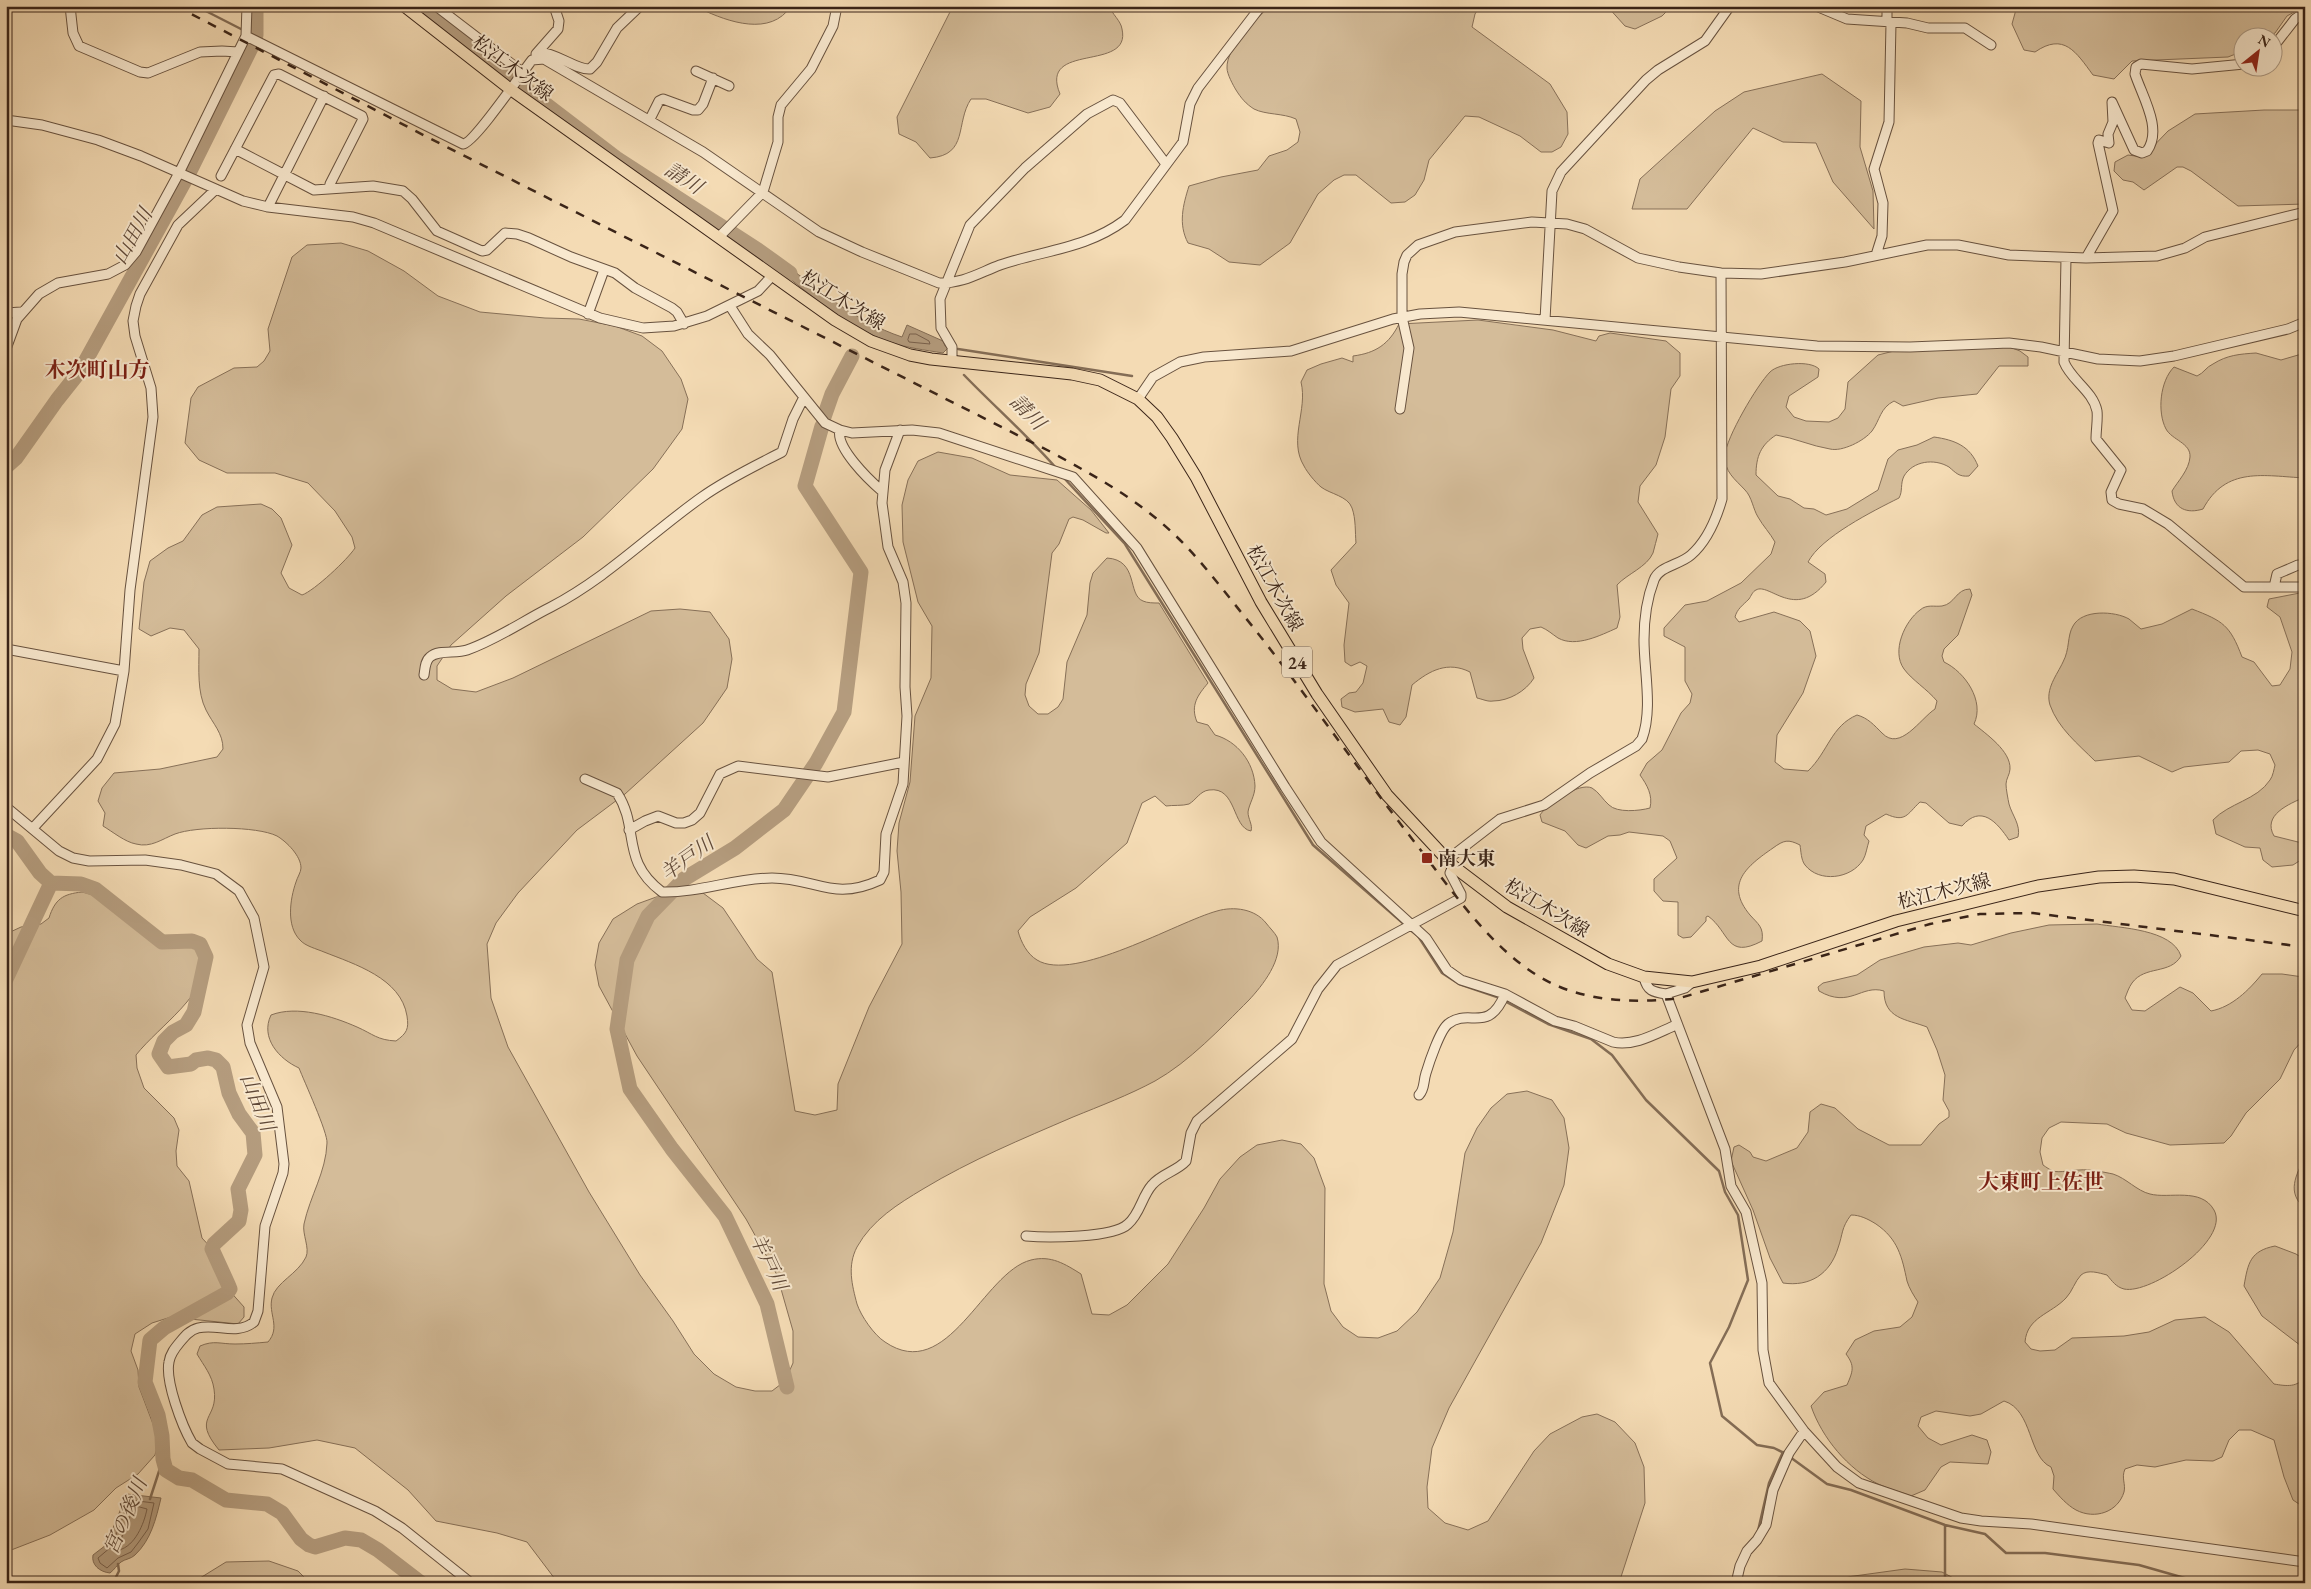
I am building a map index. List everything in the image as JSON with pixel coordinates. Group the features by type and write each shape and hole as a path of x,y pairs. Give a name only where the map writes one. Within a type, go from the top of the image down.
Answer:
{"main road":[{"name":"松江木次線","path":"404,6 510,89 722,234 772,276 835,320 871,341 910,355 1072,374 1100,380 1138,399 1157,416 1172,438 1196,477 1261,602 1317,694 1387,795 1450,863 1507,906 1608,964 1644,977 1692,982 1761,966 1896,921 2038,886 2099,877 2134,876 2174,879 2305,911"}],"street":[{"path":"70,6 73,33 79,46 144,73 156,71 200,52 238,52"},
{"path":"247,6 251,39"},
{"path":"436,6 522,72"},
{"path":"251,39 463,144 470,141 522,72 558,29 559,21 554,6"},
{"path":"538,52 556,55 580,68 590,69 598,62 617,28 640,6"},
{"path":"722,234 763,192 778,142 778,117 781,105 811,69 833,26 837,6"},
{"path":"532,60 539,58 549,61 650,119 833,240 939,283 958,283 1001,265 1084,243 1113,229 1125,220 1183,142 1190,104 1198,88 1261,6"},
{"path":"1546,320 1550,196 1561,172 1646,80 1658,70 1705,41 1730,6"},
{"path":"1816,6 1847,19 1928,28 1965,28 1991,45"},
{"path":"1876,255 1882,236 1883,203 1874,169 1888,122 1889,23 1887,6"},
{"path":"2284,33 2295,19 2305,12"},
{"path":"6,349 21,312 48,287 70,280 108,274 125,265 136,252 184,176 238,52 251,39"},
{"path":"2086,258 2113,211 2098,142 2099,140 2109,143 2108,134 2112,122 2112,103 2114,103 2134,150 2142,153 2147,151 2153,138 2153,126 2135,74 2137,65 2192,69 2234,65"},
{"path":"696,71 729,86"},
{"path":"220,176 274,75 279,74 362,116 363,119 330,184 330,188"},
{"path":"650,119 661,100 698,110 703,104 713,78"},
{"path":"268,207 324,96"},
{"path":"952,361 952,346 941,328 940,299 966,232 976,218 1025,168 1087,114 1105,102 1113,100 1120,103 1166,164"},
{"path":"6,120 51,127 98,140 243,201 268,207 334,214 374,223 588,314 615,323 643,328 661,328 684,324 730,306 758,291 772,276"},
{"path":"235,149 314,190 373,186 397,189 412,199 437,231 482,251 487,250 501,235 510,233 529,238 614,273 635,288 672,308 680,316 684,324"},
{"path":"33,828 97,759 105,747 115,724 124,671 130,590 153,417 151,388 135,336 136,306 178,225 215,190"},
{"path":"1400,410 1409,348 1402,317 1402,274 1404,262 1407,255 1418,245 1455,232 1532,222 1549,222 1585,229 1638,258 1679,267 1722,273 1761,274 1845,262 1927,245 1958,245 2009,255 2066,258 2157,256 2185,248 2205,237 2305,212"},
{"path":"2066,258 2064,362 2068,372 2083,388 2096,409 2096,438 2121,470 2111,492 2112,500 2119,504 2143,509 2168,524 2244,587 2305,587"},
{"path":"588,314 604,270"},
{"path":"1026,1236 1046,1238 1092,1235 1125,1227 1134,1218 1152,1184 1186,1160 1191,1133 1197,1121 1292,1039 1318,989 1337,965 1462,897 1450,873 1450,863 1500,819 1544,804 1590,773 1636,746 1642,739 1648,680 1644,640 1647,609 1654,580 1660,571 1690,556 1701,544 1714,522 1722,499 1722,273"},
{"path":"730,306 748,334 770,355 825,423 840,430 862,433 924,430 956,437 1073,477 1137,548 1285,787 1322,842 1409,926 1426,938 1446,970 1460,980 1555,1021 1574,1026 1620,1044 1643,1039 1676,1025"},
{"path":"6,313 21,312"},
{"path":"1138,399 1153,377 1180,362 1204,357 1292,351 1402,317 1439,312 1459,312 1846,347 2009,343 2042,347 2118,362 2174,356 2288,329 2305,322"},
{"path":"424,675 425,664 429,658 437,654 463,652 485,644 513,626 571,596 598,579 703,496 782,452 793,419 804,397"},
{"path":"840,430 838,436 840,443 866,476 882,492"},
{"path":"585,779 617,793 626,810 636,860 651,884 662,892 772,878 787,879 834,890 862,887 880,880 884,872 886,834 903,784 907,716 905,687 906,603 903,582 888,546 882,492 885,470 900,430"},
{"path":"2274,587 2277,574 2298,565 2305,566"},
{"path":"6,649 124,671"},
{"path":"629,830 658,816 684,823 692,820 700,812 720,774 738,766 828,776 904,762"},
{"path":"6,807 59,851 81,860 145,860 181,865 216,874 239,892 254,918 264,967 247,1025 250,1043 276,1106 283,1173 264,1226 258,1311 254,1322 240,1330 198,1328 186,1336 169,1358 168,1372 171,1385 188,1435 200,1449 228,1464 282,1469 375,1511 402,1528 471,1583"},
{"path":"1644,977 1646,985 1652,992 1666,994 1685,988 1692,982"},
{"path":"1666,994 1676,1025 1725,1149 1730,1186 1746,1212 1762,1284 1763,1350 1769,1383 1804,1431 1836,1467 1858,1483 1961,1518 2050,1526 2305,1562"},
{"path":"1419,1095 1423,1089 1425,1074 1446,1026 1458,1020 1485,1018 1495,1011 1503,998"},
{"path":"1736,1583 1740,1566 1747,1551 1757,1540 1766,1525 1773,1490 1789,1453 1804,1431"}],"shaded area":[{"path":"700,6 791,6 782,16 772,21 761,24 749,24 724,18 701,9"},
{"path":"953,6 1109,6 1122,29 1121,42 1113,50 1073,62 1062,68 1057,78 1060,94 1050,107 1028,113 986,99 971,99 966,108 956,144 951,151 942,156 930,158 916,142 899,134 897,117"},
{"path":"1270,6 1480,6 1475,14 1472,27 1550,84 1567,112 1568,134 1561,147 1552,152 1541,152 1520,136 1479,117 1465,116 1429,160 1424,180 1415,195 1405,202 1391,203 1356,175 1344,175 1334,180 1318,194 1290,243 1260,265 1229,262 1209,249 1188,243 1182,222 1183,207 1189,186 1221,177 1258,170 1269,156 1287,150 1298,142 1300,132 1296,119 1259,111 1251,107 1238,93 1227,70 1228,60 1236,43"},
{"path":"1607,6 1672,6 1662,16 1635,29 1625,26"},
{"path":"2017,6 2305,6 2287,16 2279,28 2234,28 2234,55 2228,57 2132,61 2114,79 2093,75 2075,52 2062,44 2045,46 2035,52 2024,50 2012,24"},
{"path":"1822,74 1861,101 1860,147 1873,191 1874,229 1833,182 1816,143 1783,142 1753,128 1687,209 1632,209 1640,179 1715,111 1744,92"},
{"path":"2305,110 2305,204 2238,206 2183,167 2177,167 2144,190 2133,182 2123,180 2114,171 2115,162 2128,155 2143,157 2168,131 2195,114"},
{"path":"341,243 368,251 404,271 438,296 480,312 579,319 615,326 642,336 662,351 681,379 688,399 682,429 653,469 583,537 506,596 451,645 437,666 437,680 452,689 476,692 513,678 651,611 680,609 710,612 729,639 732,659 727,688 703,723 625,794 577,830 518,893 496,923 487,944 491,998 508,1047 589,1192 640,1275 694,1354 714,1374 736,1387 755,1391 772,1391 785,1381 793,1363 793,1331 777,1275 746,1219 637,1056 599,986 595,965 599,943 613,919 637,904 670,892 699,890 723,908 757,959 772,972 795,1111 815,1115 837,1110 838,1084 869,1007 902,944 901,892 897,851 899,823 910,782 915,716 931,678 932,626 918,602 903,542 902,505 908,480 918,461 938,452 972,458 1010,475 1057,480 1091,510 1109,533 1073,517 1069,519 1059,544 1052,553 1039,653 1026,684 1025,695 1029,706 1038,714 1048,714 1058,707 1063,699 1067,662 1087,615 1090,583 1093,573 1107,558 1117,560 1128,571 1138,598 1146,602 1159,603 1208,683 1196,701 1194,710 1197,722 1208,725 1215,735 1237,747 1248,761 1255,786 1248,812 1251,831 1240,823 1230,800 1218,790 1206,791 1187,805 1166,806 1155,796 1142,803 1127,843 1076,888 1030,917 1018,931 1025,947 1037,960 1054,965 1075,964 1100,958 1199,917 1217,911 1237,909 1250,912 1266,923 1277,937 1277,954 1270,972 1249,1000 1204,1044 1168,1073 1135,1091 978,1159 941,1178 904,1201 878,1221 863,1237 857,1247 851,1268 857,1304 868,1325 885,1342 907,1351 928,1349 946,1338 964,1322 997,1284 1014,1269 1031,1260 1038,1259 1051,1260 1063,1264 1081,1274 1092,1314 1109,1315 1127,1305 1168,1264 1220,1179 1240,1157 1257,1145 1282,1140 1301,1144 1314,1158 1325,1188 1324,1284 1331,1311 1343,1327 1358,1337 1378,1338 1397,1331 1417,1312 1440,1278 1453,1232 1465,1153 1477,1128 1491,1108 1507,1094 1527,1091 1552,1100 1564,1118 1569,1148 1564,1185 1541,1243 1449,1408 1432,1448 1427,1487 1428,1508 1445,1523 1468,1530 1488,1521 1534,1451 1550,1434 1582,1417 1597,1414 1615,1422 1635,1443 1644,1467 1645,1503 1619,1583 558,1583 527,1542 497,1533 436,1521 408,1490 355,1448 317,1440 269,1448 219,1450 211,1439 206,1424 215,1399 213,1384 197,1354 200,1346 209,1343 239,1344 268,1342 272,1336 274,1326 272,1298 278,1287 298,1268 306,1257 304,1224 326,1154 327,1143 324,1129 299,1068 278,1053 270,1040 268,1024 271,1015 292,1011 314,1013 347,1023 380,1038 396,1041 403,1036 406,1030 408,1024 407,1016 403,1003 386,982 349,962 308,946 296,934 290,912 294,889 301,870 300,863 293,850 277,836 256,830 211,828 185,831 152,844 141,845 123,839 103,826 105,813 98,801 102,788 114,773 160,769 217,757 223,749 219,733 206,710 201,696 199,649 184,630 170,628 151,636 139,629 144,582 150,561 168,548 183,541 202,515 217,507 261,504 272,509 281,518 292,545 281,573 289,588 302,595 314,588 330,574 355,548 352,537 335,511 308,483 275,473 227,473 199,460 185,443 191,398 198,387 234,368 257,367 264,361 270,351 268,329 292,257 307,245"},
{"path":"1478,320 1553,330 1596,341 1599,336 1610,333 1666,341 1680,353 1680,376 1671,389 1665,437 1656,465 1640,486 1638,502 1658,534 1650,558 1617,585 1620,617 1617,628 1604,634 1573,642 1558,638 1541,627 1530,629 1522,638 1523,649 1534,678 1522,691 1499,701 1487,701 1477,698 1470,672 1454,667 1432,671 1412,685 1406,717 1400,725 1389,722 1383,709 1355,712 1342,707 1341,699 1349,693 1356,692 1363,683 1367,666 1360,662 1351,666 1345,662 1344,645 1349,603 1336,585 1331,570 1356,543 1355,521 1350,504 1319,485 1307,471 1300,456 1298,435 1302,403 1301,382 1307,370 1342,358 1353,362 1353,356 1375,350 1391,337 1399,324"},
{"path":"2007,346 2020,351 2028,357 2028,366 1999,366 1977,394 1938,398 1903,406 1894,401 1883,411 1872,431 1852,445 1840,449 1830,449 1776,435 1767,443 1758,457 1756,475 1778,496 1790,499 1804,508 1814,509 1826,515 1847,509 1878,490 1888,459 1898,450 1917,445 1934,437 1961,445 1971,453 1978,466 1969,476 1958,474 1949,467 1937,462 1924,462 1913,467 1904,476 1899,498 1836,534 1824,543 1808,562 1825,574 1826,582 1815,593 1804,599 1794,600 1761,589 1756,590 1739,609 1735,617 1739,622 1774,612 1800,621 1810,631 1816,656 1803,693 1777,735 1775,762 1784,769 1808,771 1815,764 1841,726 1857,715 1868,720 1889,738 1896,739 1910,732 1935,709 1937,701 1907,673 1900,662 1899,645 1901,637 1909,621 1923,608 1946,605 1962,591 1970,589 1972,595 1958,635 1944,649 1942,656 1944,662 1959,673 1971,688 1977,706 1974,724 2002,749 2009,762 2010,771 2006,782 2006,789 2009,804 2018,828 2018,837 2009,840 1994,822 1982,816 1976,816 1962,826 1949,823 1926,803 1920,802 1906,816 1898,818 1886,814 1866,826 1864,835 1869,841 1864,858 1858,866 1843,875 1826,876 1811,871 1803,861 1800,845 1789,841 1783,842 1747,869 1739,885 1742,904 1760,926 1762,941 1750,946 1735,946 1708,916 1706,921 1691,937 1683,938 1678,935 1678,902 1663,901 1654,891 1654,879 1677,858 1670,841 1663,836 1629,832 1608,836 1586,848 1578,845 1565,831 1542,822 1540,815 1549,805 1564,795 1586,787 1592,788 1613,808 1634,810 1650,808 1650,794 1640,775 1647,763 1662,750 1681,713 1690,703 1692,694 1685,681 1685,647 1664,636 1664,628 1685,605 1707,601 1741,583 1771,554 1775,542 1758,517 1747,493 1731,475 1726,466 1725,455 1727,447 1743,412 1764,379 1770,372 1780,366 1809,364 1819,369 1818,377 1789,396 1786,407 1794,417 1806,421 1829,422 1838,418 1845,409 1848,382 1878,355 1898,350"},
{"path":"2256,353 2281,360 2305,353 2305,478 2261,476 2235,480 2223,486 2212,495 2203,509 2192,511 2182,509 2175,502 2172,491 2188,466 2190,452 2188,448 2169,433 2163,422 2161,397 2169,373 2174,367 2197,376 2211,365 2223,359"},
{"path":"2305,592 2305,797 2279,811 2274,816 2271,829 2274,836 2302,843 2305,847 2304,858 2293,865 2272,867 2263,860 2260,848 2245,847 2216,834 2213,820 2227,809 2264,787 2271,778 2275,765 2270,754 2258,750 2241,751 2229,762 2184,767 2172,772 2139,756 2095,761 2069,735 2058,721 2050,705 2050,688 2067,652 2073,626 2077,620 2099,613 2123,616 2141,629 2162,624 2192,609 2211,617 2224,626 2238,646 2242,657 2254,662 2272,686 2280,685 2290,669 2292,652 2280,617 2267,607 2269,599"},
{"path":"82,892 93,895 111,906 152,940 167,944 194,943 201,947 208,955 206,970 200,984 181,1009 136,1055 137,1068 144,1088 174,1118 179,1130 176,1151 177,1166 189,1181 202,1238 214,1251 214,1265 220,1280 244,1307 244,1317 238,1324 171,1317 152,1323 135,1334 131,1351 138,1370 139,1387 158,1443 155,1455 138,1474 116,1488 94,1510 50,1535 6,1552 6,934 21,927 41,924 49,918 57,902 70,894"},
{"path":"2097,924 2144,931 2157,935 2176,947 2181,956 2171,966 2137,977 2125,998 2132,1010 2145,1011 2180,987 2193,993 2211,1011 2226,1006 2240,997 2262,974 2303,977 2305,978 2305,1038 2294,1050 2280,1079 2246,1113 2231,1136 2224,1143 2170,1145 2126,1133 2107,1124 2061,1122 2049,1128 2042,1138 2040,1152 2043,1165 2051,1170 2059,1172 2088,1170 2105,1172 2118,1176 2150,1194 2184,1195 2201,1198 2214,1210 2216,1222 2211,1236 2200,1250 2185,1263 2168,1275 2136,1289 2121,1288 2112,1282 2107,1275 2094,1272 2084,1273 2079,1277 2066,1298 2035,1321 2030,1327 2025,1342 2031,1349 2040,1351 2055,1350 2072,1338 2124,1336 2149,1332 2175,1320 2205,1317 2229,1332 2274,1384 2287,1386 2299,1383 2305,1376 2305,1508 2293,1500 2284,1477 2274,1440 2251,1430 2239,1430 2229,1440 2222,1457 2213,1461 2186,1460 2155,1467 2137,1465 2125,1469 2123,1475 2124,1492 2117,1505 2098,1514 2083,1513 2070,1506 2053,1489 2054,1476 2051,1467 2038,1454 2026,1423 2020,1414 2013,1406 2004,1401 1981,1414 1970,1416 1936,1411 1921,1417 1918,1426 1928,1438 1941,1445 1972,1435 1987,1440 1991,1452 1988,1464 1950,1462 1941,1467 1925,1490 1911,1496 1878,1484 1856,1470 1829,1441 1811,1406 1824,1392 1847,1385 1851,1376 1852,1365 1846,1354 1855,1340 1874,1331 1900,1327 1912,1317 1918,1302 1908,1284 1901,1256 1894,1242 1876,1224 1854,1215 1851,1215 1845,1224 1838,1248 1830,1265 1824,1272 1810,1281 1793,1284 1783,1283 1770,1258 1753,1210 1731,1161 1734,1147 1739,1145 1750,1152 1753,1157 1766,1161 1797,1148 1808,1132 1810,1112 1821,1104 1835,1108 1858,1129 1889,1145 1921,1145 1939,1124 1949,1117 1949,1111 1943,1100 1945,1075 1927,1027 1892,1013 1885,1000 1884,991 1868,991 1839,998 1819,991 1818,987 1823,983 1857,975 1880,960 1924,947 1958,943 1971,945 2011,933 2049,925"},
{"path":"2305,1157 2305,1208 2296,1196 2294,1184"},
{"path":"2275,1246 2296,1254 2305,1260 2305,1349 2262,1316 2244,1286 2249,1265 2255,1255 2260,1251"},
{"path":"269,1561 298,1571 310,1583 192,1583 226,1562"},
{"path":"1905,1569 1942,1572 1963,1583 1750,1583 1779,1577 1847,1577"}],"water":[{"path":"776,257 836,303 868,322 902,337 907,325 943,341 948,348 943,353 909,347 873,335 842,318 771,264"},
{"path":"127,1494 161,1498 152,1529 141,1549 133,1556 121,1562 110,1573 100,1570 95,1565 93,1555 106,1545"}],"waterway":[{"path":"196,6 241,29"},
{"name":"山田川","path":"6,467 16,458 80,371 187,177 251,48 256,35 256,6"},
{"name":"請川","path":"417,6 616,158 758,250 790,273"},
{"name":"山田川","path":"252,33 256,35"},
{"path":"958,349 1132,376"},
{"name":"羊戸川","path":"824,417 832,394 852,356"},
{"name":"請川","path":"964,375 1056,468"},
{"name":"羊戸川","path":"787,1387 767,1304 725,1216 672,1149 630,1089 617,1029 627,960 648,916 684,879 735,848 784,810 816,763 844,712 861,572 805,486 822,426"},
{"path":"1064,478 1125,544 1313,845 1405,925"},
{"name":"山田川","path":"6,835 17,841 40,873 51,883 81,884 95,889 162,942 192,941 200,944 206,957 194,1012 186,1025 173,1032 164,1041 159,1054 168,1067 191,1064 196,1060 208,1058 216,1060 223,1067 229,1093 239,1114 253,1133 255,1155 238,1189 241,1210 239,1221 214,1244 212,1249 230,1289 227,1293 164,1328 150,1340 145,1382 158,1415 166,1470 179,1478 192,1480 226,1500 267,1504 282,1513 301,1539 309,1545 315,1547 345,1538 361,1540 378,1550 421,1583"},
{"path":"6,979 51,883"},
{"path":"1409,929 1418,936 1442,973 1459,984 1497,997 1548,1024 1591,1039 1612,1055 1646,1100 1719,1171 1725,1192 1738,1215 1748,1280 1729,1327 1710,1363 1722,1416 1757,1445 1774,1448 1786,1454"},
{"path":"1758,1531 1769,1483 1783,1452"},
{"path":"1790,1457 1827,1484 1851,1490 1945,1525 1985,1534 2006,1553 2045,1553 2139,1565 2202,1583"},
{"name":"宮の後川","path":"150,1499 163,1459"},
{"path":"1945,1525 1945,1583"},
{"name":"宮の後川","path":"113,1583 119,1571 118,1564"}],"railway":[{"path":"176,6 431,139 1051,452 1137,503 1168,528 1219,584 1274,654 1446,884 1480,925 1517,961 1538,976 1560,987 1589,996 1619,1000 1680,998 1930,924 1980,914 2033,913 2305,947"}],"place":[{"name":"南大東","path":"1427,858"}],"district":[{"name":"木次町山方","path":"97,369"},
{"name":"大東町上佐世","path":"2041,1181"}]}
